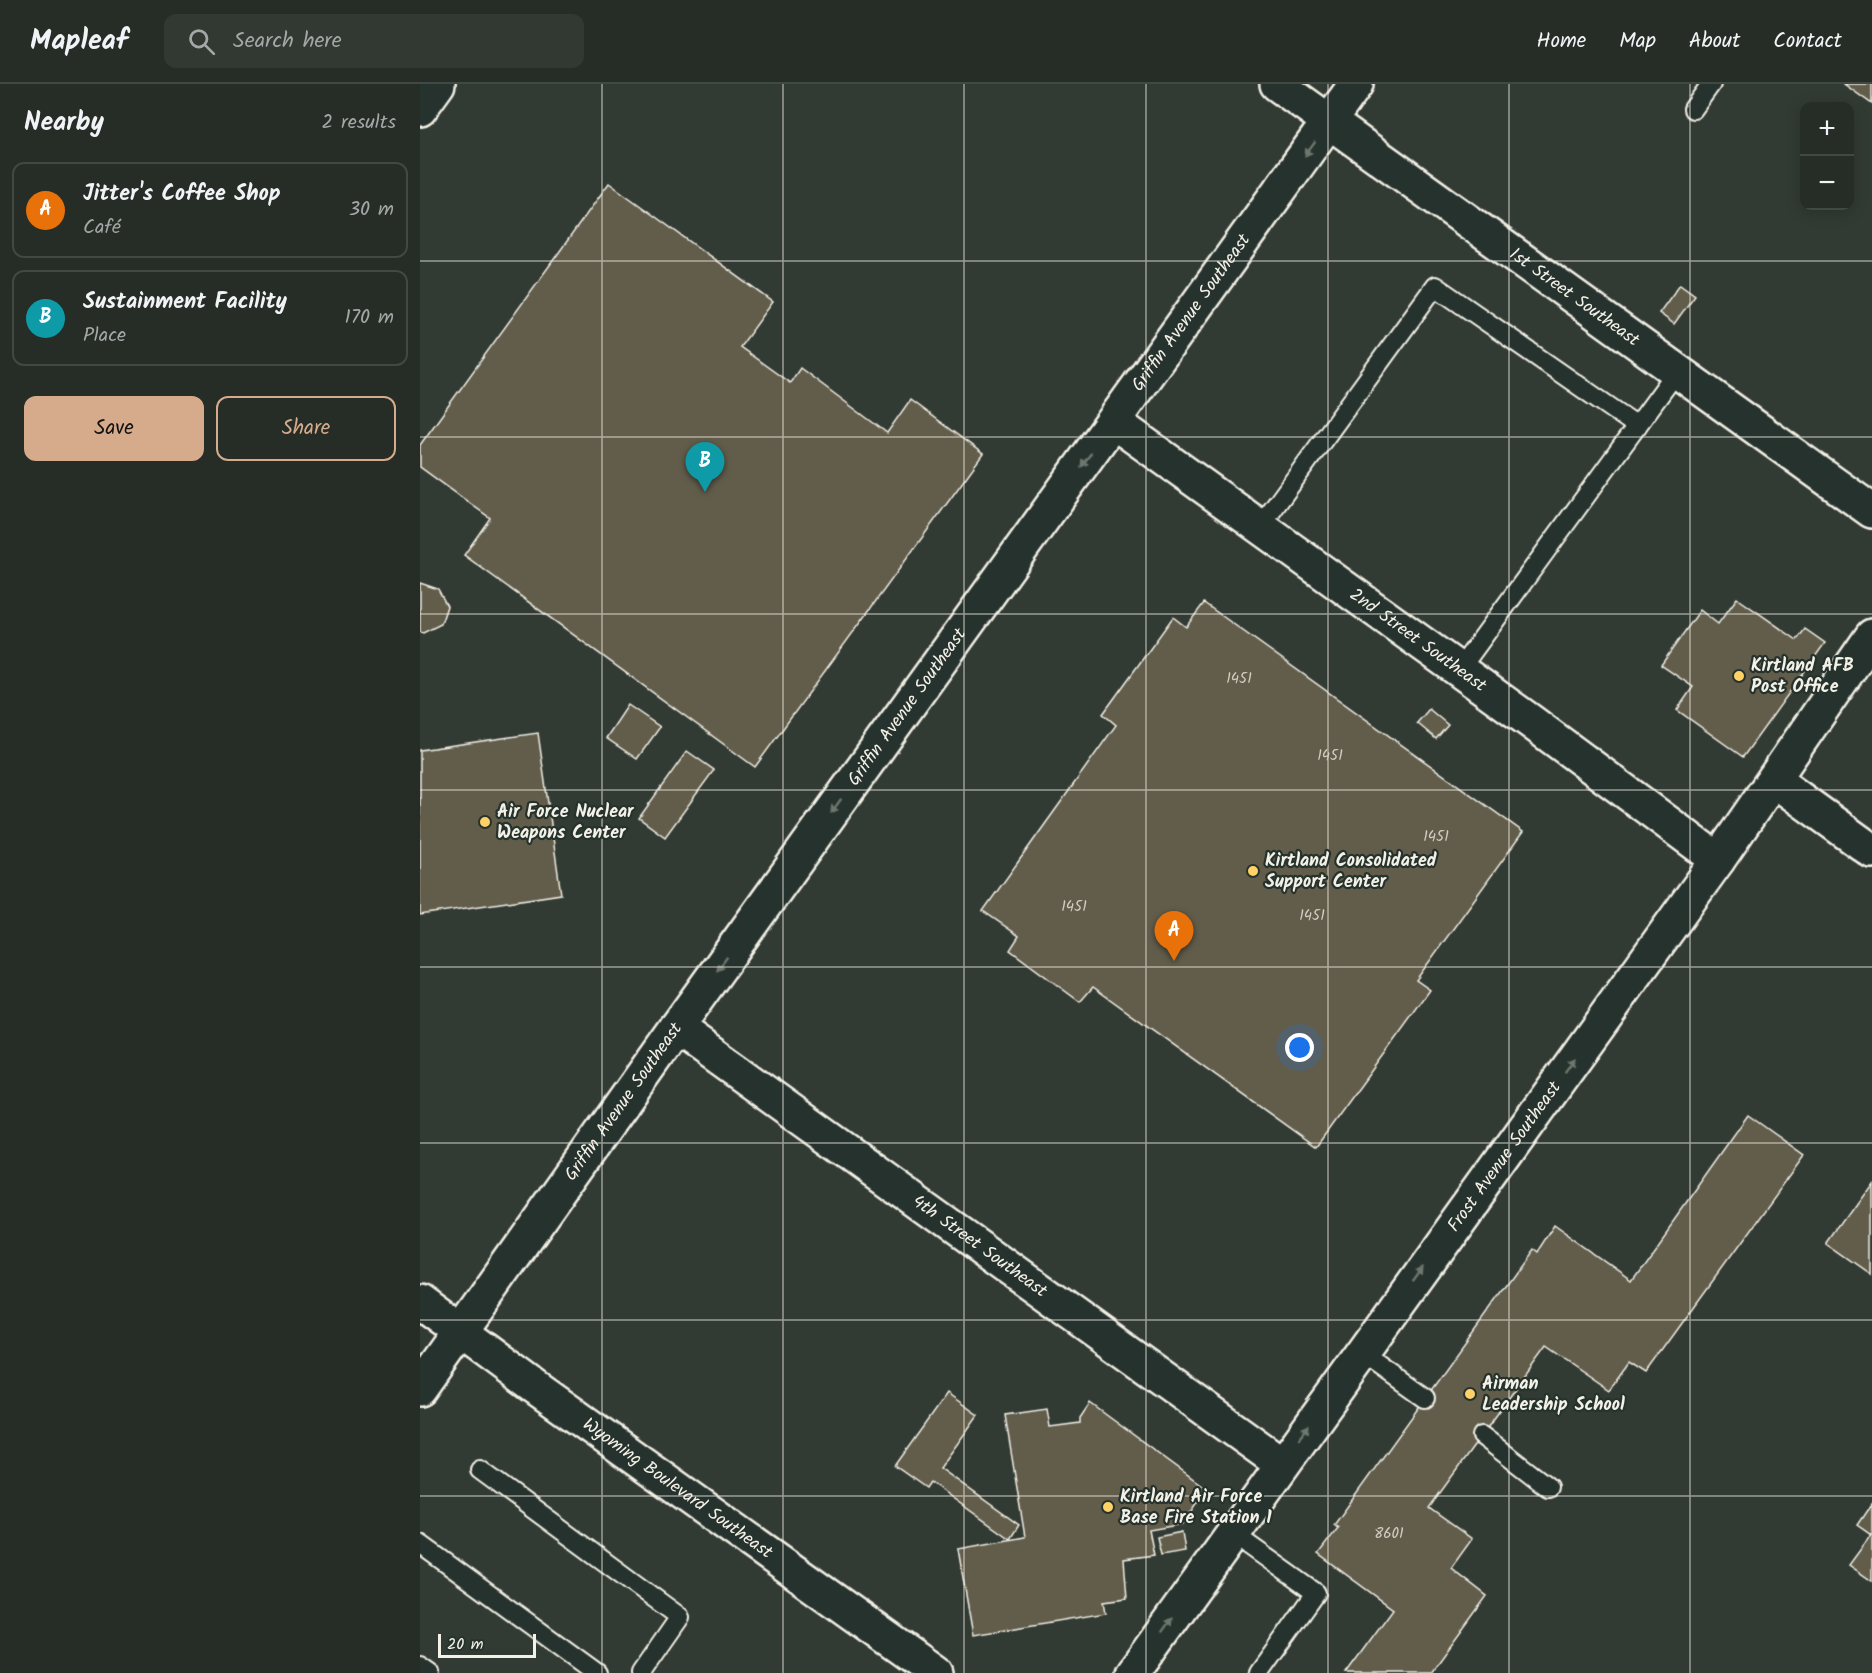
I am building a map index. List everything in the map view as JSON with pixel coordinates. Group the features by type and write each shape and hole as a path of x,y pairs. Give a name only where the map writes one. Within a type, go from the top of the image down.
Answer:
{"street":[{"path":"420,109 438,84"},
{"name":"1st Street Southeast","path":"1278,84 1872,511"},
{"name":"Griffin Avenue Southeast","path":"420,1389 676,1028 1356,84"},
{"name":"2nd Street Southeast","path":"1114,422 1718,860"},
{"name":"Frost Avenue Southeast","path":"1133,1673 1718,860 1872,636"},
{"path":"1774,780 1872,851"},
{"name":"4th Street Southeast","path":"676,1028 1282,1464"},
{"name":"Wyoming Boulevard Southeast","path":"420,1302 936,1673"}],"lane":[{"path":"1694,109 1711,84"},
{"path":"1260,527 1435,286 1637,426"},
{"path":"1459,670 1677,371"},
{"path":"1362,1353 1425,1398"},
{"path":"1482,1436 1548,1487"},
{"path":"480,1470 680,1617 641,1673"},
{"path":"1232,1533 1316,1593 1259,1673"},
{"path":"420,1544 597,1673"},
{"path":"420,1666 430,1673"}],"building":[{"path":"1844,84 1872,84 1872,104"},
{"path":"609,183 773,302 740,347 790,383 800,368 887,433 910,400 983,454 755,767 464,555 490,518 420,467 420,445"},
{"path":"1680,284 1695,295 1674,324 1659,313"},
{"path":"420,583 438,589 447,606 441,624 423,633 420,632"},
{"name":"Kirtland AFB Post Office","path":"1737,598 1797,640 1805,629 1825,643 1743,757 1677,710 1693,687 1661,665 1700,610 1718,624"},
{"name":"Kirtland Consolidated Support Center","path":"1204,603 1523,832 1416,980 1430,990 1316,1147 1093,987 1080,1002 1010,950 1019,936 983,911 1116,725 1103,714 1173,617 1186,627"},
{"path":"628,705 660,727 637,759 606,738"},
{"path":"1429,709 1448,725 1436,739 1417,723"},
{"name":"Air Force Nuclear Weapons Center","path":"538,733 561,894 420,915 420,750"},
{"path":"687,751 714,770 665,837 639,818"},
{"name":"Airman Leadership School","path":"1748,1115 1804,1155 1646,1373 1629,1362 1609,1390 1546,1347 1429,1508 1472,1539 1451,1568 1487,1596 1431,1673 1346,1673 1393,1609 1318,1554 1338,1528 1334,1525 1532,1250 1537,1254 1555,1226 1631,1280"},
{"path":"1872,1181 1872,1274 1828,1243"},
{"path":"947,1393 978,1415 940,1468 1019,1525 1010,1539 930,1482 926,1488 895,1466"},
{"name":"Kirtland Air Force Base Fire Station 1","path":"1090,1403 1207,1489 1183,1524 1149,1530 1154,1555 1124,1559 1127,1598 1104,1601 1106,1613 973,1635 958,1549 1025,1537 1005,1415 1047,1409 1050,1427 1080,1423 1080,1418"},
{"path":"1872,1503 1872,1581 1849,1565 1871,1535 1857,1525"},
{"path":"1182,1532 1185,1551 1161,1555 1157,1537"}],"place":[{"name":"Sustainment Facility","path":"705,492"},
{"name":"Kirtland AFB Post Office","path":"1739,676"},
{"name":"Air Force Nuclear Weapons Center","path":"485,822"},
{"name":"Kirtland Consolidated Support Center","path":"1253,871"},
{"name":"Jitter's Coffee Shop","path":"1174,961"},
{"name":"Airman Leadership School","path":"1470,1394"},
{"name":"Kirtland Air Force Base Fire Station 1","path":"1108,1507"}]}
